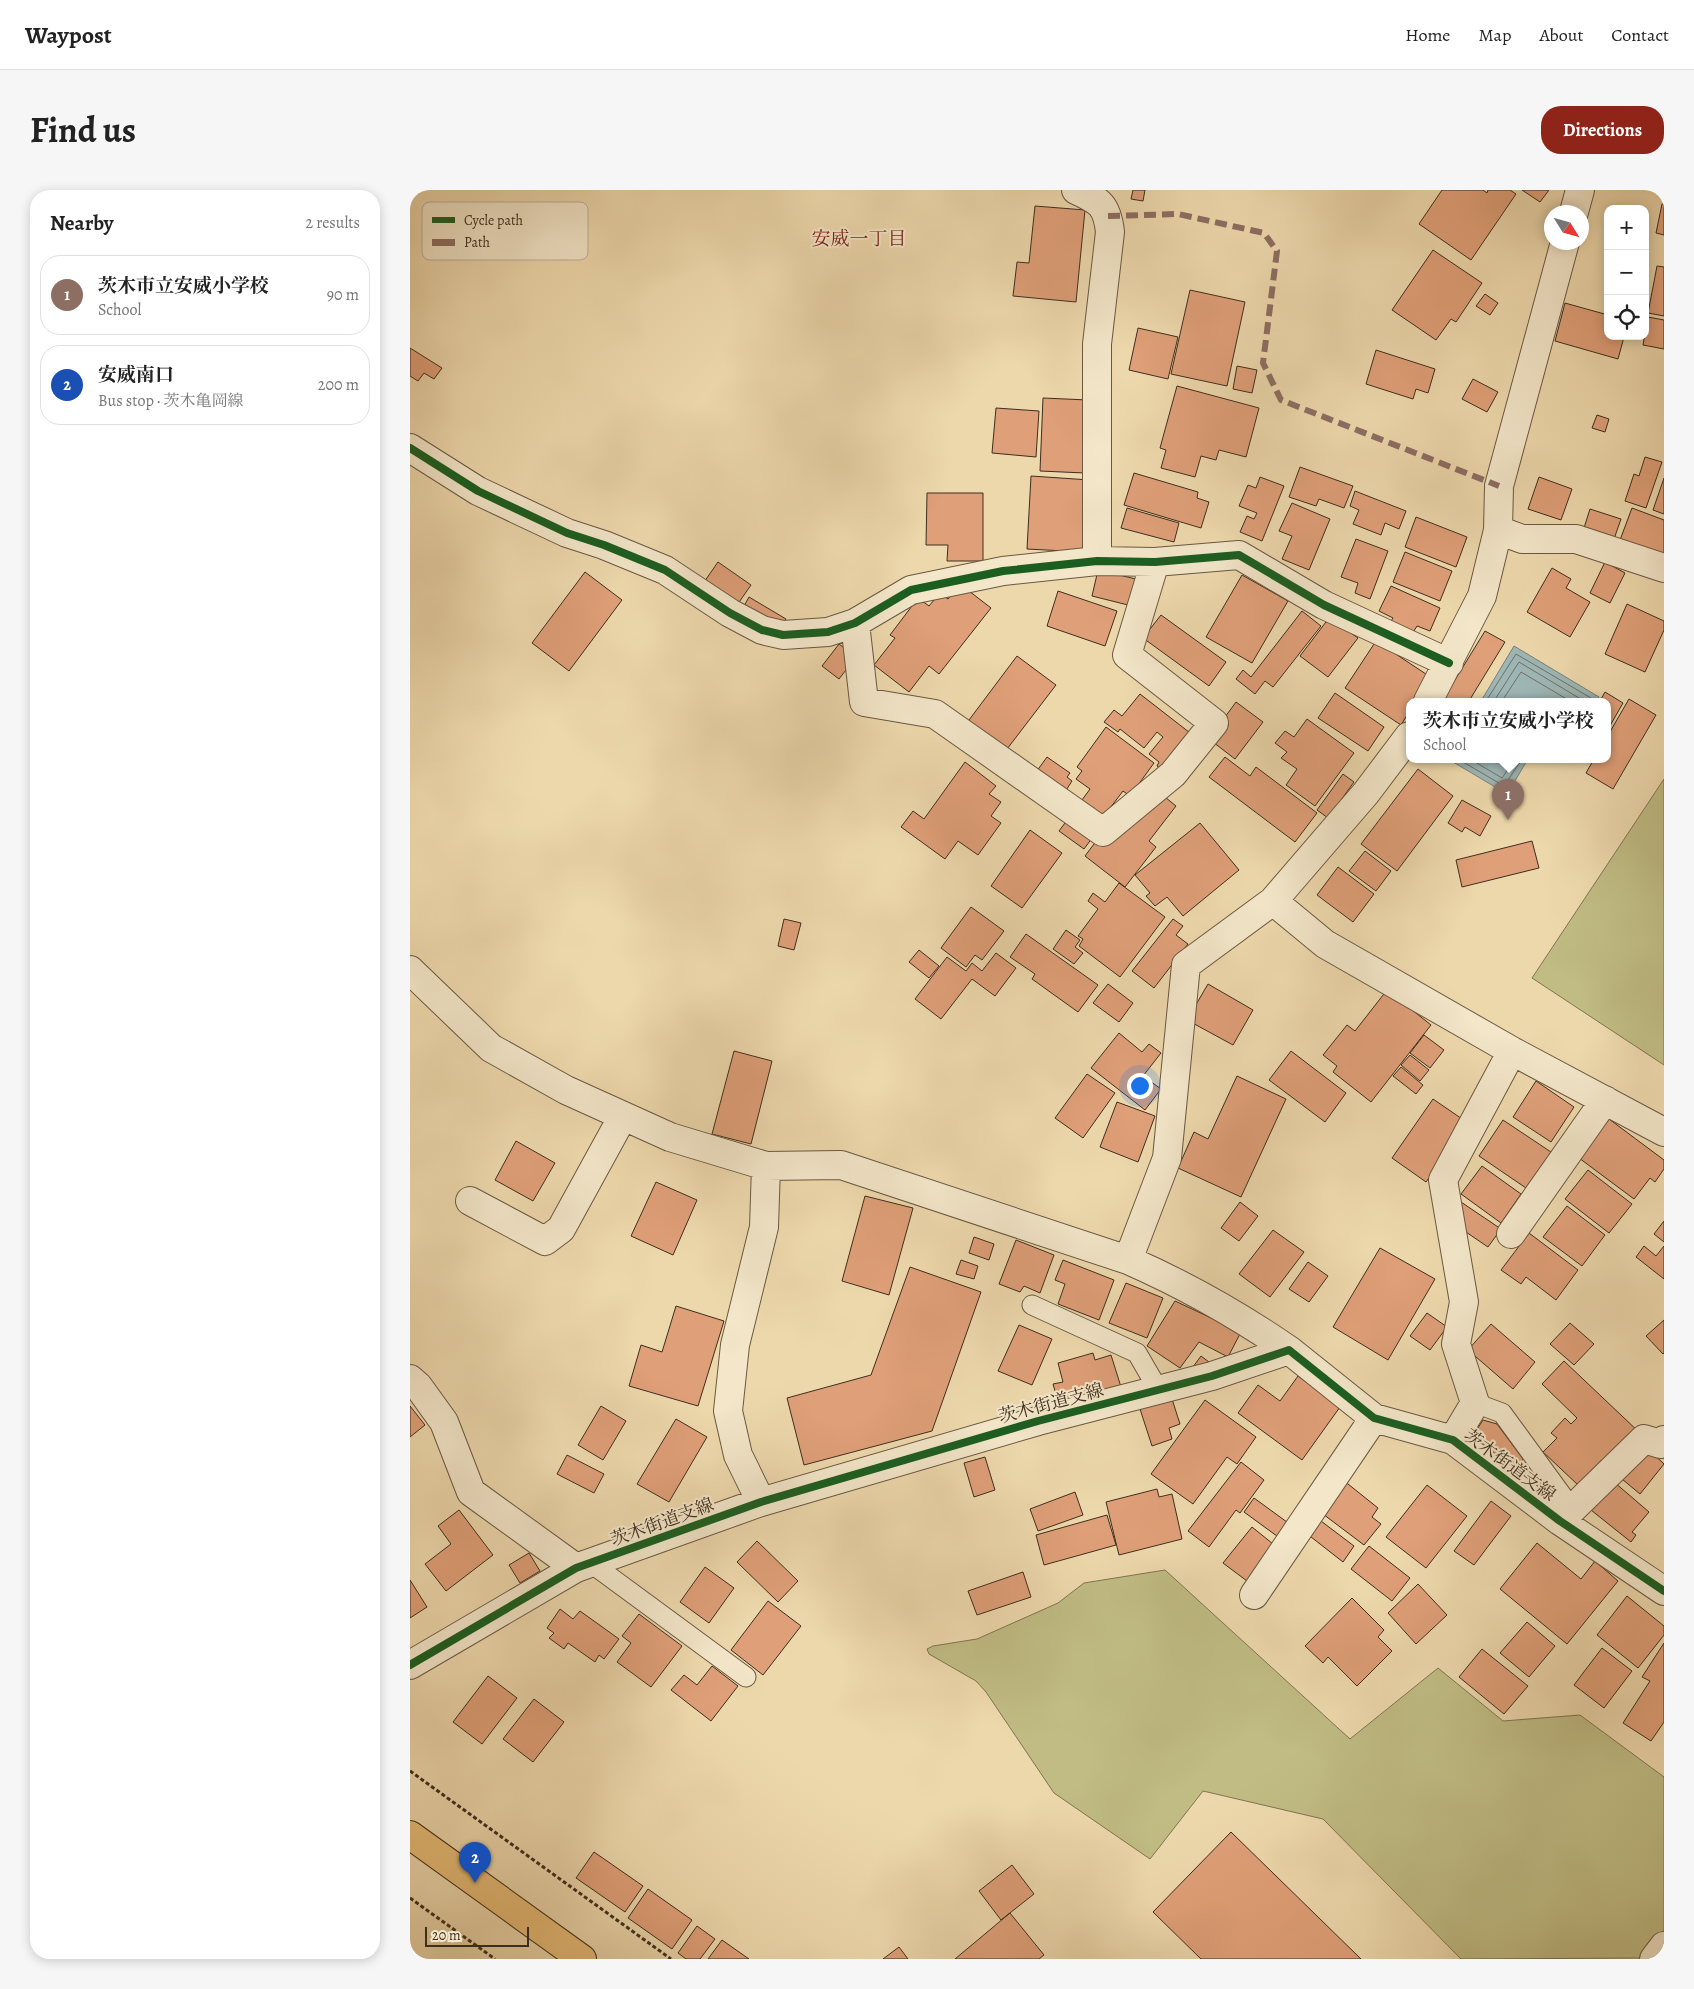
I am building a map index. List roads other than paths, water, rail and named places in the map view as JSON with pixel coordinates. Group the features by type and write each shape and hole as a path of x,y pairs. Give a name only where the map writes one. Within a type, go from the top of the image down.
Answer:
{"main road":[{"path":"410,1835 582,1959"}],"street":[{"path":"1076,190 1101,204 1108,216 1110,232 1097,344 1097,560"},
{"path":"1576,205 1580,190"},
{"path":"1430,698 1482,596 1498,530 1499,486 1563,250"},
{"path":"410,448 487,495 567,533 604,545 665,570 730,613 762,630 783,635 828,632 855,623 911,590 1003,571 1097,560 1155,562 1239,555 1324,605 1448,664"},
{"path":"1498,530 1522,539 1576,539 1664,568"},
{"path":"855,623 864,702 934,714 1103,832 1173,774 1214,723 1127,655 1155,562"},
{"path":"1128,1260 1167,1158 1186,964 1272,901 1366,793 1406,740"},
{"path":"1272,901 1325,944 1512,1052 1664,1132"},
{"path":"410,970 491,1048 566,1090 670,1137 766,1166 841,1165 1128,1260 1178,1282 1249,1323 1289,1350"},
{"path":"1453,1440 1475,1403 1456,1344 1464,1302 1444,1180 1512,1052"},
{"path":"1511,1234 1605,1100"},
{"path":"470,1202 545,1241 561,1229 623,1116"},
{"path":"761,1502 738,1455 728,1411 735,1345 764,1227 766,1166"},
{"name":"茨木街道支線","path":"410,1665 584,1566 761,1502 1038,1421 1212,1376 1289,1350 1374,1418 1453,1440 1566,1515 1664,1591"},
{"path":"410,1379 418,1386 444,1422 471,1492 584,1566"},
{"path":"1254,1595 1374,1418"},
{"path":"1566,1515 1644,1439 1660,1444 1664,1440"},
{"path":"1654,1959 1664,1946"}],"lane":[{"path":"1032,1306 1137,1354 1158,1390"},
{"path":"1475,1403 1502,1414 1566,1515"},
{"path":"584,1566 746,1677"}],"water":[{"path":"1514,646 1599,697 1598,698 1483,698"},
{"path":"1455,763 1526,763 1507,794"}],"place":[{"name":"茨木市立安威小学校","path":"1508,820"},
{"name":"安威南口","path":"475,1883"}],"district":[{"name":"安威一丁目","path":"859,238"}]}
